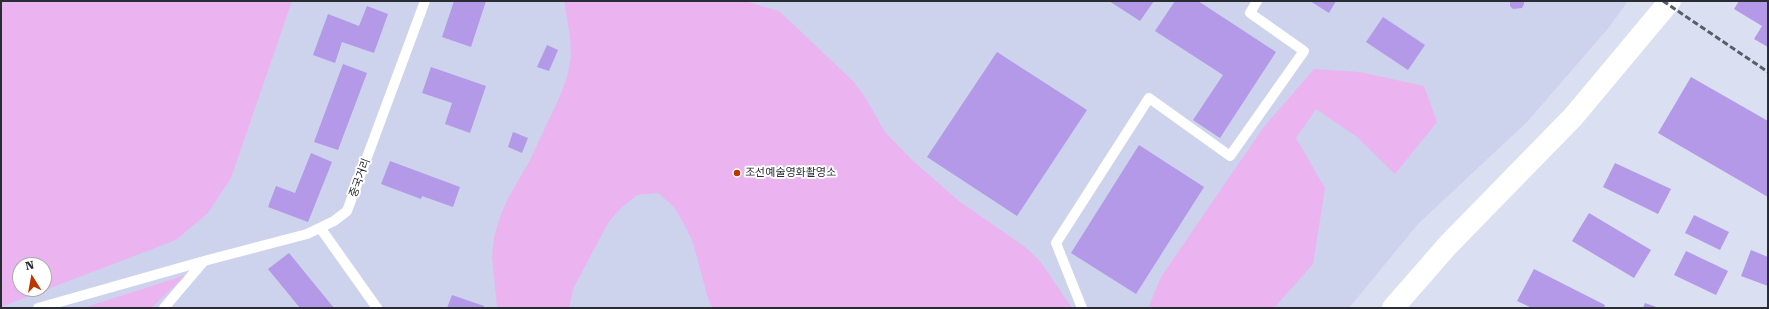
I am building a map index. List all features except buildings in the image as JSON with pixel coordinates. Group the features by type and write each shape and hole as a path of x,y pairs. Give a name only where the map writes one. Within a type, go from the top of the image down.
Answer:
{"street":[{"path":"1392,308 1448,245 1573,117 1670,1"}],"lane":[{"name":"중국거리","path":"38,308 204,261 307,234 334,221 347,210 426,1"},
{"path":"1082,308 1056,243 1149,98 1230,156 1304,51 1250,13 1257,1"},
{"path":"320,229 377,308"},
{"path":"164,308 204,261"}],"shaded area":[{"name":"조선예술영화촬영소","path":"1,1 1628,1 1610,26 1527,122 1418,224 1349,308 1,308"},
{"path":"1,1 292,1 231,178 208,213 176,240 52,287 52,257 12,257 12,297 27,297 1,307"},
{"path":"564,1 744,1 779,11 853,81 865,97 885,132 913,161 959,201 1025,247 1040,261 1072,308 713,308 709,302 693,243 684,224 674,207 658,193 637,195 622,207 608,223 573,289 569,308 497,308 492,257 494,237 500,217 508,198 529,162 560,96 567,77 571,57 570,36"},
{"path":"1314,69 1360,72 1424,86 1437,122 1395,174 1357,137 1316,109 1296,138 1325,188 1313,264 1274,308 1148,308 1161,277 1263,128"},
{"path":"186,275 151,308 83,308"}],"railway":[{"path":"1663,1 1768,72"}],"place":[{"name":"조선예술영화촬영소","path":"737,173"}]}
